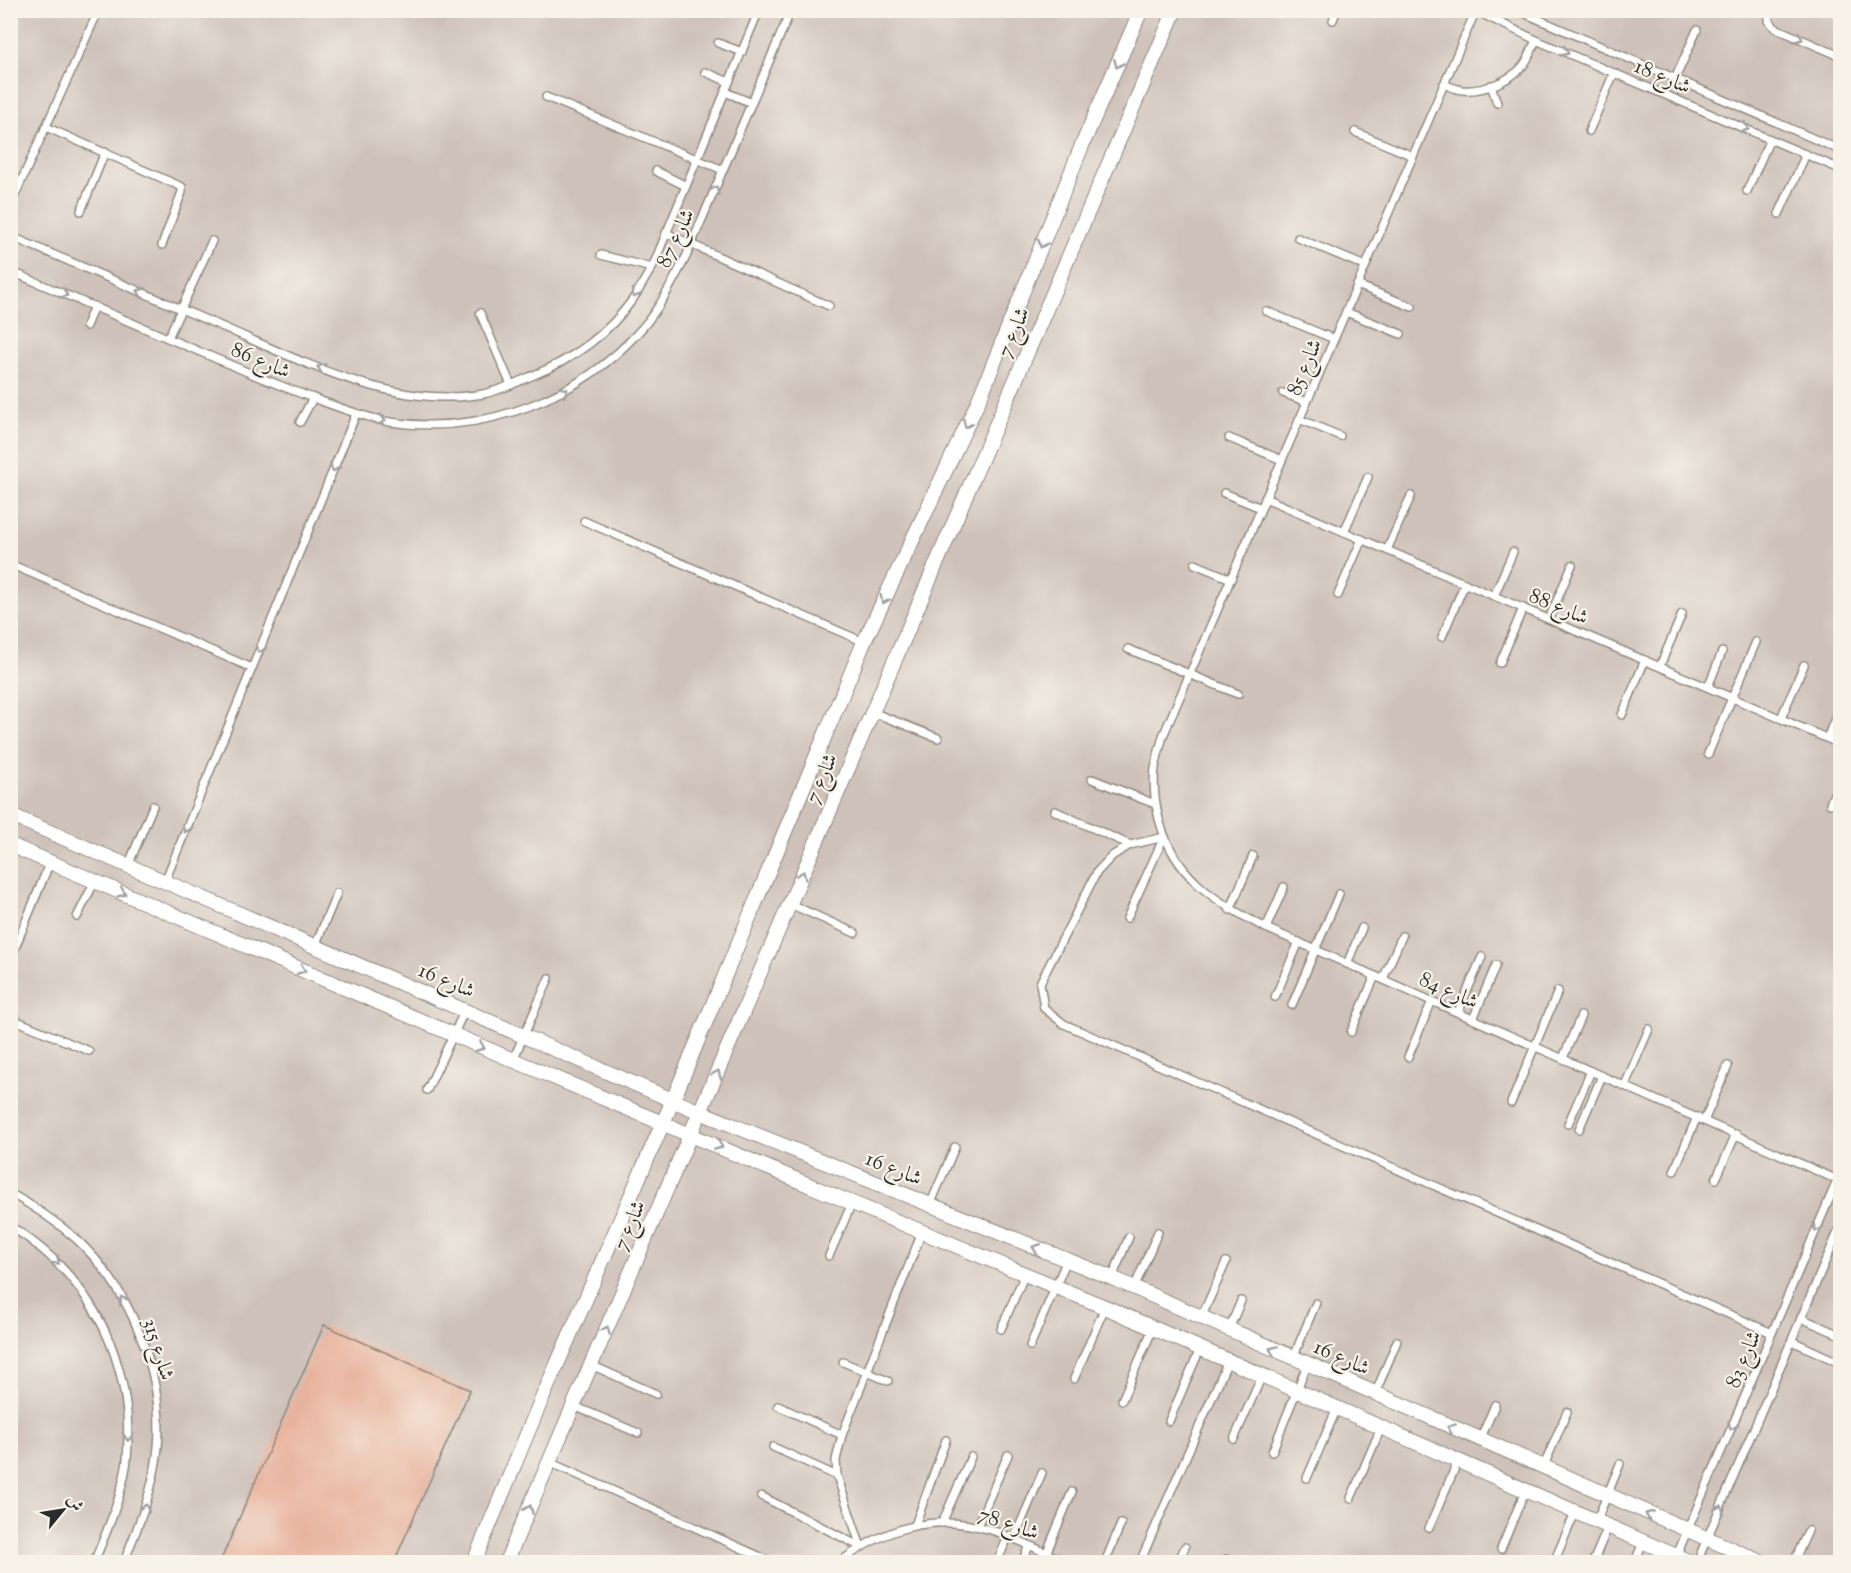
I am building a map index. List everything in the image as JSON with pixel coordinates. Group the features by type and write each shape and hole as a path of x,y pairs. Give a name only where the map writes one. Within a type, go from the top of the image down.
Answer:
{"street":[{"name":"شارع 7","path":"474,1563 537,1410 673,1100 864,642 978,402 1083,143 1141,10"},
{"name":"شارع 7","path":"506,1563 1175,10"},
{"name":"شارع 16","path":"10,815 700,1112 1112,1278 1761,1563"},
{"path":"10,845 823,1191 1056,1286 1686,1561"},
{"path":"211,931 221,905"},
{"path":"823,1191 833,1167"}],"lane":[{"path":"10,206 96,16 101,10"},
{"name":"شارع 87","path":"500,389 557,366 584,348 610,325 633,299 651,268 759,10"},
{"name":"شارع 87","path":"510,413 548,400 583,380 615,356 644,327 667,293 691,244 791,10"},
{"path":"1333,20 1337,10"},
{"name":"شارع 18","path":"1517,10 1840,150"},
{"path":"1769,10 1769,21 1775,28 1840,56"},
{"name":"شارع 18","path":"1475,11 1536,40 1840,169"},
{"name":"شارع 85","path":"1162,736 1475,11"},
{"path":"1675,79 1697,30"},
{"path":"1444,84 1463,90 1474,90 1512,76 1523,66 1536,40"},
{"path":"718,43 742,52"},
{"path":"705,72 729,82"},
{"path":"1589,130 1614,73"},
{"path":"1491,85 1497,103"},
{"path":"725,92 752,103"},
{"path":"546,98 723,170"},
{"path":"46,127 182,187 162,245"},
{"path":"1355,132 1413,156"},
{"path":"1747,191 1770,139"},
{"path":"81,212 105,152"},
{"path":"1779,214 1806,154"},
{"path":"656,171 686,186"},
{"path":"666,233 829,306"},
{"name":"شارع 86","path":"10,236 294,357 373,386 409,394 446,397 482,394 500,389"},
{"path":"1298,238 1365,266"},
{"path":"168,338 212,241"},
{"path":"601,255 651,268"},
{"name":"شارع 86","path":"10,271 274,384 356,414 390,422 430,425 471,422 510,413"},
{"path":"1357,285 1412,307"},
{"path":"86,326 94,306"},
{"path":"1266,311 1334,339"},
{"path":"1346,312 1401,334"},
{"path":"480,313 511,385"},
{"path":"1283,393 1307,402"},
{"path":"300,422 314,398"},
{"path":"165,881 356,414"},
{"path":"1299,419 1340,436"},
{"path":"1229,438 1282,460"},
{"path":"1344,532 1368,477"},
{"path":"1224,493 1261,508"},
{"path":"1387,550 1411,496"},
{"name":"شارع 88","path":"1265,498 1840,744"},
{"path":"584,521 864,642"},
{"path":"1338,595 1362,539"},
{"path":"1494,596 1513,552"},
{"path":"10,564 252,668"},
{"path":"1195,564 1231,579"},
{"path":"1549,619 1572,565"},
{"path":"1442,637 1465,583"},
{"path":"1500,663 1523,608"},
{"path":"1660,666 1682,614"},
{"path":"1708,754 1756,642"},
{"path":"1128,649 1238,694"},
{"path":"1708,687 1722,652"},
{"path":"1622,715 1645,660"},
{"path":"1781,718 1804,665"},
{"path":"1827,738 1840,707"},
{"path":"872,712 938,738"},
{"name":"شارع 84","path":"1162,736 1155,770 1155,804 1164,837 1182,868 1230,910 1315,950 1704,1121 1840,1178"},
{"path":"1092,779 1155,804"},
{"path":"1830,804 1840,779"},
{"path":"128,866 153,806"},
{"path":"1055,811 1130,845"},
{"path":"1164,837 1130,845 1112,856 1097,872 1040,983 1044,1008 1064,1024 1772,1333"},
{"path":"1127,918 1164,837"},
{"path":"1230,910 1253,856"},
{"path":"10,960 50,862"},
{"path":"77,917 95,881"},
{"path":"1266,928 1284,887"},
{"path":"315,946 337,893"},
{"path":"1292,1005 1339,894"},
{"path":"790,904 855,933"},
{"path":"1347,964 1362,928"},
{"path":"1383,979 1402,936"},
{"path":"1275,997 1299,942"},
{"path":"1458,1012 1482,957"},
{"path":"1473,1019 1496,965"},
{"path":"1351,1032 1376,976"},
{"path":"513,1060 549,978"},
{"path":"1510,1103 1558,991"},
{"path":"1408,1057 1432,1001"},
{"path":"427,1090 465,1010"},
{"path":"1563,1058 1581,1016"},
{"path":"10,1018 89,1051"},
{"path":"1624,1085 1649,1029"},
{"path":"1704,1121 1728,1066"},
{"path":"1568,1124 1591,1071"},
{"path":"1579,1129 1602,1076"},
{"path":"1674,1171 1696,1117"},
{"path":"1716,1179 1736,1134"},
{"path":"930,1205 955,1147"},
{"name":"شارع 83","path":"1686,1561 1687,1532 1840,1178"},
{"name":"شارع 315","path":"10,1193 42,1212 75,1238 103,1268 126,1303 143,1341 154,1382 158,1423 156,1465 146,1506 124,1563"},
{"path":"829,1256 852,1203"},
{"name":"شارع 83","path":"1697,1563 1840,1227"},
{"name":"شارع 315","path":"11,1228 29,1237 57,1261 81,1289 101,1321 116,1355 125,1391 128,1428 126,1465 119,1501 94,1563"},
{"path":"861,1547 837,1476 836,1460 842,1435 922,1232"},
{"path":"1134,1288 1158,1232"},
{"path":"1112,1278 1129,1237"},
{"path":"1030,1346 1067,1260"},
{"path":"1201,1318 1226,1262"},
{"path":"1001,1329 1025,1274"},
{"path":"1228,1330 1241,1301"},
{"path":"1293,1358 1316,1303"},
{"path":"1074,1379 1105,1307"},
{"path":"1801,1318 1840,1335"},
{"path":"1122,1400 1153,1328"},
{"path":"1374,1394 1397,1341"},
{"path":"1792,1341 1840,1363"},
{"path":"1169,1421 1200,1349"},
{"path":"1140,1563 1228,1361"},
{"path":"843,1362 888,1381"},
{"path":"591,1365 656,1394"},
{"path":"1272,1452 1307,1365"},
{"path":"1234,1439 1262,1376"},
{"path":"574,1406 638,1433"},
{"path":"778,1406 842,1435"},
{"path":"1480,1440 1495,1406"},
{"path":"1307,1478 1337,1408"},
{"path":"1543,1468 1567,1412"},
{"path":"1351,1498 1381,1428"},
{"path":"915,1525 946,1440"},
{"path":"773,1448 837,1476"},
{"path":"977,1526 1008,1455"},
{"path":"942,1523 971,1456"},
{"path":"1429,1528 1458,1461"},
{"path":"549,1462 772,1563"},
{"path":"1593,1563 1607,1496 1620,1464"},
{"path":"996,1563 1011,1538 1042,1473"},
{"path":"1501,1549 1526,1491"},
{"path":"1046,1554 1072,1492"},
{"path":"761,1496 861,1547"},
{"path":"1554,1563 1575,1513"},
{"name":"شارع 78","path":"840,1563 861,1547 887,1533 915,1525 942,1523 977,1526 1011,1538 1067,1563"},
{"path":"1105,1563 1121,1524"},
{"path":"1794,1563 1808,1531"},
{"path":"1635,1563 1643,1542"},
{"path":"1022,1563 1029,1546"},
{"path":"1178,1563 1185,1547"}],"shaded area":[{"path":"11,11 1840,11 1840,1562 11,1562"}],"building":[{"path":"324,1325 470,1390 394,1562 220,1562"}]}
